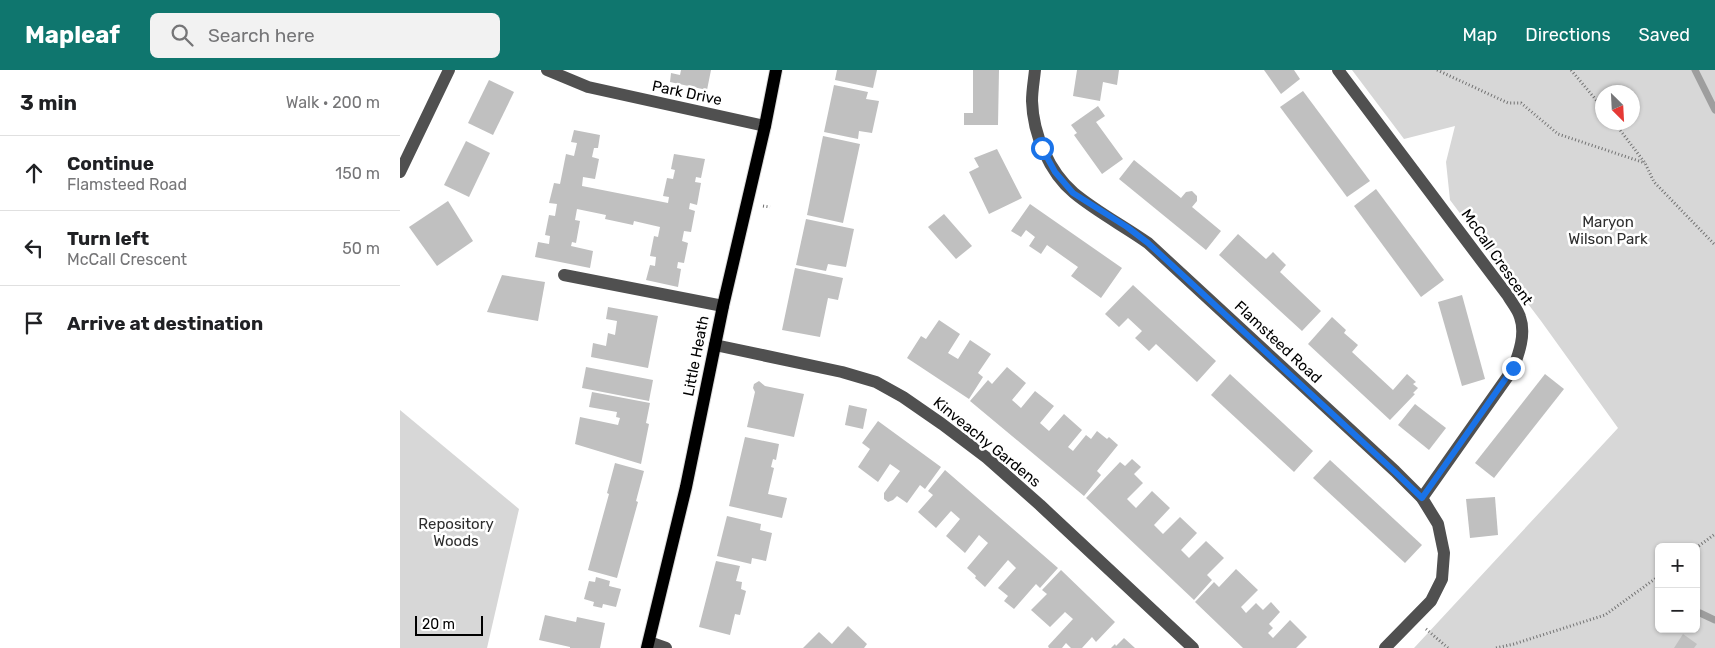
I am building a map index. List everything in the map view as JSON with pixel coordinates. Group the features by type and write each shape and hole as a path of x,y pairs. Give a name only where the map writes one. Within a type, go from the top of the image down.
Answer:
{"main road":[{"name":"Little Heath","path":"648,645 686,487 723,306 765,126 776,70"}],"street":[{"path":"400,172 449,70"},
{"name":"Park Drive","path":"547,70 588,87 765,126"},
{"name":"Flamsteed Road","path":"1035,70 1032,100 1035,125 1042,148 1055,172 1073,193 1127,227 1148,243 1422,498 1438,524 1444,553 1442,579 1431,601 1385,648"},
{"name":"McCall Crescent","path":"1338,70 1508,296 1521,318 1523,334 1520,352 1513,368 1422,498"},
{"path":"564,275 723,306"},
{"name":"Kinveachy Gardens","path":"715,345 842,372 876,382 904,398 987,458 1193,648"},
{"path":"648,645 666,648"}],"path":[{"path":"1437,70 1508,103 1521,103 1558,134 1645,164"},
{"path":"1571,70 1595,99"},
{"path":"1620,130 1645,164 1654,182 1715,245"},
{"path":"1700,545 1715,534"},
{"path":"1496,648 1605,615 1655,579"},
{"path":"1414,618 1448,648"}],"green space":[{"name":"Maryon Wilson Park","path":"1352,70 1715,70 1715,648 1414,648 1618,428 1450,200 1446,162 1455,126 1404,139"},
{"name":"Repository Woods","path":"400,410 519,509 487,648 400,648"}],"building":[{"path":"681,70 711,70 707,90 670,82 671,73 680,75"},
{"path":"837,70 877,70 873,88 835,80"},
{"path":"973,70 999,70 998,125 964,125 964,113 973,113"},
{"path":"1077,70 1119,70 1117,85 1103,82 1100,101 1073,96"},
{"path":"1264,70 1294,70 1300,79 1281,94"},
{"path":"489,80 514,92 493,135 468,123"},
{"path":"834,85 868,92 866,99 879,101 872,133 859,131 858,139 824,132"},
{"path":"1303,91 1370,181 1347,197 1280,107"},
{"path":"1098,106 1105,116 1096,122 1123,159 1102,174 1074,135 1077,133 1071,125"},
{"path":"574,130 600,135 598,148 594,148 592,157 599,159 595,179 583,177 582,186 668,203 669,197 663,196 667,178 673,179 675,170 671,169 674,154 705,159 701,178 696,177 695,182 701,183 697,205 690,203 689,209 695,211 691,232 684,231 682,241 688,243 684,263 678,262 677,268 681,269 678,287 646,280 650,265 655,266 656,257 650,256 654,236 658,237 660,227 634,221 633,225 605,219 606,215 577,209 575,220 580,221 576,243 572,242 571,246 593,251 590,268 535,257 538,242 549,244 550,236 545,235 549,215 555,216 557,204 549,203 554,183 560,184 566,154 574,156 577,143 571,142"},
{"path":"823,136 860,144 843,223 807,215"},
{"path":"466,141 490,153 469,197 444,185"},
{"path":"997,149 1022,198 989,214 969,172 979,167 974,158"},
{"path":"1134,160 1181,198 1186,192 1192,191 1197,196 1197,201 1192,207 1221,231 1206,250 1119,179"},
{"path":"1376,189 1444,280 1421,297 1354,206"},
{"path":"448,201 473,241 437,266 409,227"},
{"path":"1030,204 1122,268 1101,298 1071,276 1078,267 1047,245 1041,254 1029,246 1035,237 1026,230 1021,237 1011,231"},
{"path":"944,214 972,246 956,259 928,227"},
{"path":"806,219 854,229 846,267 828,264 826,271 796,265"},
{"path":"1238,234 1266,259 1273,252 1286,265 1280,272 1321,311 1302,331 1219,255"},
{"path":"795,268 843,278 838,300 828,298 820,337 782,330"},
{"path":"502,275 545,282 538,321 487,312"},
{"path":"1133,285 1216,361 1197,382 1156,344 1149,351 1135,338 1142,331 1128,318 1119,327 1105,314"},
{"path":"1462,295 1485,379 1462,386 1438,302"},
{"path":"608,307 658,316 648,368 591,357 593,343 606,346 608,333 615,335 617,321 606,319"},
{"path":"1332,317 1346,330 1344,333 1358,345 1352,352 1393,390 1407,374 1416,382 1413,384 1418,388 1413,393 1415,394 1390,420 1308,344"},
{"path":"939,320 960,334 948,353 958,359 970,340 991,354 978,373 983,377 969,399 907,358 921,336 926,339"},
{"path":"586,367 653,380 649,401 582,388"},
{"path":"1007,367 1026,383 1012,400 1021,408 1035,391 1054,406 1040,423 1049,431 1064,414 1082,430 1068,447 1073,451 1086,435 1091,439 1097,431 1107,439 1109,437 1118,445 1097,471 1101,475 1084,496 970,401 988,380 992,384"},
{"path":"1230,374 1313,451 1294,472 1211,395"},
{"path":"1545,374 1564,389 1494,478 1475,463"},
{"path":"759,381 765,386 804,394 794,437 747,427 755,392 754,384"},
{"path":"592,392 650,403 646,423 649,424 641,464 575,444 580,417 618,425 620,418 616,417 617,412 589,407"},
{"path":"1415,404 1446,428 1429,450 1398,425"},
{"path":"849,405 867,409 863,429 845,425"},
{"path":"878,421 941,467 925,489 920,485 907,503 897,496 888,502 884,499 884,493 900,471 890,464 878,482 858,467 870,449 862,443"},
{"path":"745,437 779,444 776,460 773,459 771,467 774,468 768,494 787,498 782,518 729,506"},
{"path":"1132,459 1141,467 1134,474 1143,483 1127,499 1136,508 1152,491 1170,508 1154,525 1163,534 1180,517 1197,533 1181,550 1189,558 1206,541 1224,558 1207,575 1212,580 1194,600 1086,498 1120,462 1125,466"},
{"path":"1330,460 1422,545 1405,563 1313,478"},
{"path":"615,463 644,471 636,501 638,502 617,578 588,570 609,494 607,493"},
{"path":"945,470 1058,568 1040,588 1036,584 1014,609 1004,601 1008,596 998,588 1016,568 1008,560 985,587 967,568 988,543 979,535 965,553 946,536 960,519 951,511 936,528 918,512 933,495 928,491"},
{"path":"1495,497 1498,535 1470,538 1466,499"},
{"path":"727,516 761,524 760,530 772,533 766,561 752,558 751,564 717,556"},
{"path":"716,561 740,566 736,581 742,582 741,589 746,591 740,615 735,614 730,635 699,627"},
{"path":"1236,569 1258,590 1241,607 1246,613 1256,603 1263,610 1271,602 1280,612 1269,624 1273,628 1268,633 1273,638 1290,620 1307,637 1296,648 1243,648 1195,602 1214,582 1219,587"},
{"path":"1061,570 1115,622 1096,642 1092,637 1082,648 1071,648 1066,643 1062,648 1049,648 1048,646 1073,619 1065,612 1050,627 1031,610 1047,594 1042,590"},
{"path":"596,577 610,581 609,586 621,589 616,607 603,604 602,608 593,606 594,602 584,599 589,581 595,582"},
{"path":"545,615 576,622 577,617 605,623 600,648 570,648 539,640"},
{"path":"848,626 867,644 864,648 803,648 819,632 832,644"},
{"path":"1683,634 1697,644 1694,648 1674,648"},
{"path":"1124,638 1135,648 1111,648 1115,644 1116,646"}],"waterway":[{"path":"1695,70 1715,110"},
{"path":"1700,613 1715,620"}],"route":[{"path":"1042,148 1055,172 1073,193 1094,208 1127,227 1148,243 1422,498 1513,368"}]}
